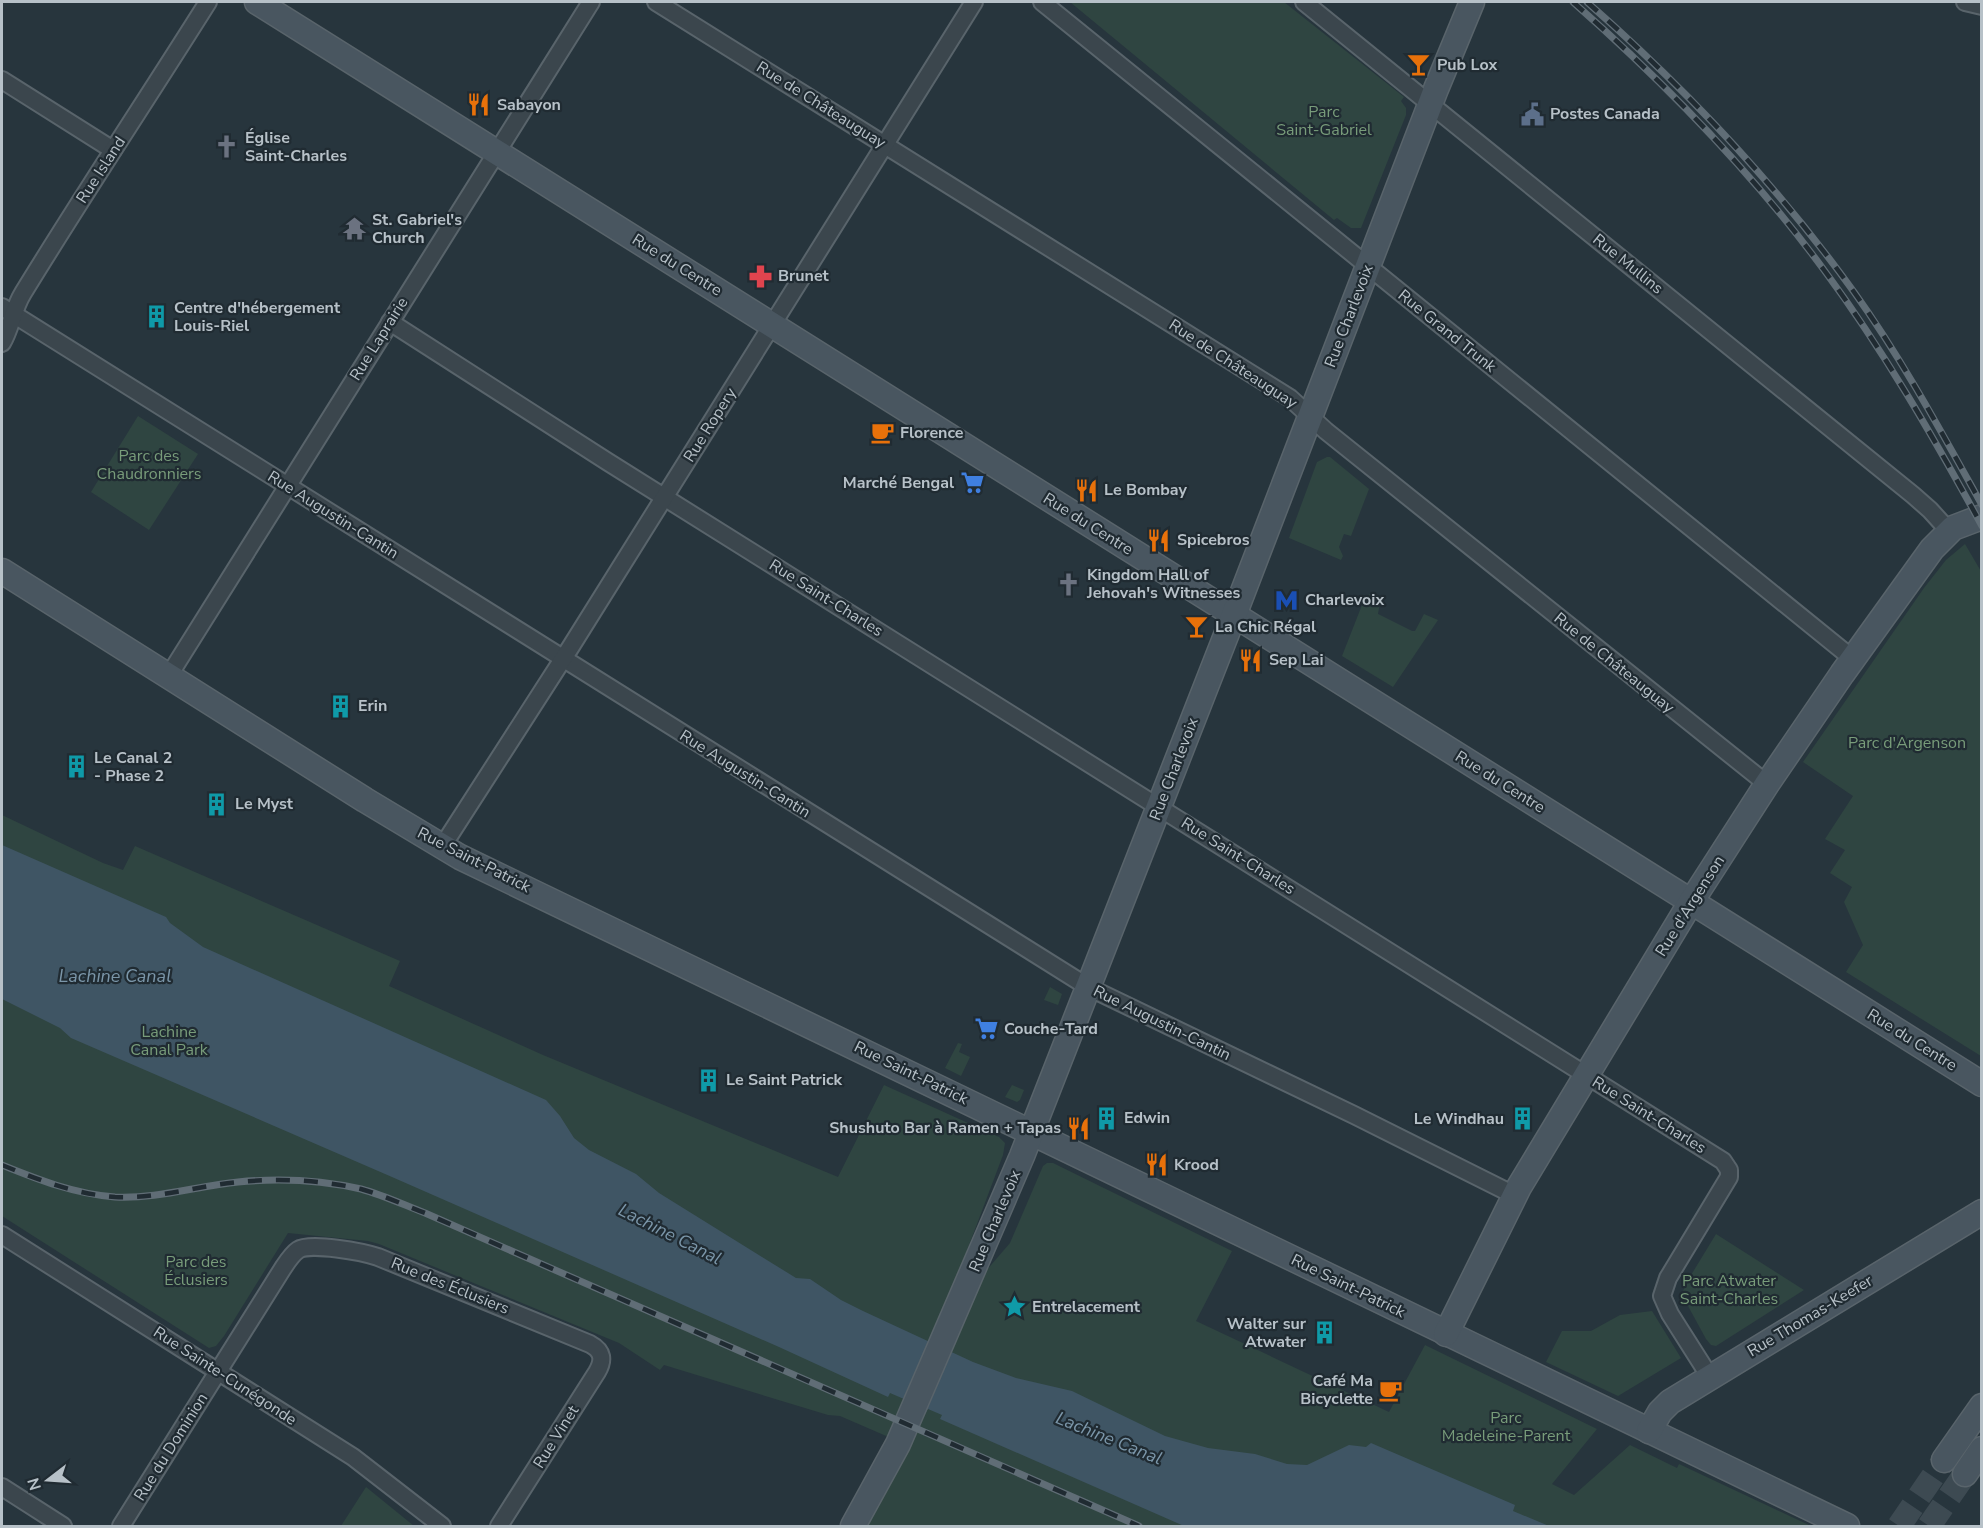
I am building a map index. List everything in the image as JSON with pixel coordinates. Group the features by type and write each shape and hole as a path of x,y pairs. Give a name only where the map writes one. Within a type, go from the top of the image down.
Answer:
{"street":[{"name":"Rue Island","path":"2,343 8,333 8,311 18,302 208,2"},
{"name":"Rue du Centre","path":"257,2 1982,1084"},
{"name":"Rue Laprairie","path":"168,677 591,2"},
{"name":"Rue de Châteauguay","path":"656,2 1290,398 1396,487 1767,784"},
{"name":"Rue Ropery","path":"442,847 563,660 974,2"},
{"name":"Rue Grand Trunk","path":"1042,2 1853,659"},
{"name":"Rue Mullins","path":"1304,2 1913,495 1949,531"},
{"name":"Rue Charlevoix","path":"853,1527 891,1460 1031,1133 1472,2"},
{"path":"1965,2 1982,6"},
{"path":"2,80 113,150"},
{"name":"Rue Augustin-Cantin","path":"8,311 1088,987 1514,1195"},
{"name":"Rue Saint-Charles","path":"390,322 1723,1161 1730,1173 1727,1181 1662,1290 1666,1307 1710,1377"},
{"name":"Rue d'Argenson","path":"1446,1334 1514,1195 1691,902 1767,784 1924,558 1949,531 1982,517"},
{"name":"Rue Saint-Patrick","path":"2,571 442,847 1847,1527"},
{"name":"Rue Thomas-Keefer","path":"1649,1431 1666,1405 1982,1212"},
{"name":"Rue Sainte-Cunégonde","path":"2,1235 353,1457 442,1527"},
{"name":"Rue des Éclusiers","path":"300,1249 311,1247 346,1250 378,1257 595,1347"},
{"name":"Rue du Dominion","path":"121,1527 283,1268 300,1249"},
{"name":"Rue Vinet","path":"499,1527 601,1364 601,1355 595,1347"},
{"path":"1944,1460 1982,1406"},
{"path":"1965,1474 1982,1449"},
{"path":"2,1487 63,1527"}],"green space":[{"name":"Parc Saint-Gabriel","path":"1070,2 1284,2 1404,97 1401,101 1406,108 1406,115 1361,228 1351,228 1337,218 1334,220"},
{"name":"Parc des Chaudronniers","path":"138,416 198,454 149,530 91,492"},
{"path":"1330,457 1369,489 1351,536 1344,534 1339,547 1343,556 1341,560 1289,538 1317,462"},
{"name":"Parc d'Argenson","path":"1965,544 1982,573 1981,1056 1846,972 1863,945 1844,902 1852,887 1830,873 1845,850 1825,839 1853,796 1803,762 1924,588 1946,560"},
{"path":"1369,594 1380,602 1378,614 1412,631 1415,631 1424,614 1438,620 1393,687 1342,656 1362,605 1365,606"},
{"name":"Lachine Canal Park","path":"2,815 103,863 123,870 135,846 400,961 389,986 543,1055 838,1177 884,1085 999,1137 1005,1143 1003,1155 963,1261 985,1272 1010,1243 1043,1166 1053,1163 1232,1251 1196,1321 1389,1412 1425,1345 1597,1429 1552,1484 1574,1495 1630,1445 1677,1468 1679,1464 1811,1526 864,1526 907,1445 840,1416 828,1415 664,1365 660,1370 619,1343 368,1241 288,1233 224,1336 216,1346 209,1348 2,1216"},
{"path":"1050,987 1062,994 1058,1005 1044,1000"},
{"path":"958,1043 962,1044 959,1052 970,1057 961,1076 945,1068"},
{"path":"1012,1085 1024,1090 1017,1102 1005,1097"},
{"name":"Parc Atwater Saint-Charles","path":"1716,1234 1804,1290 1716,1346 1711,1345 1706,1339 1682,1295 1685,1285"},
{"name":"Parc Atwater Saint-Charles","path":"1652,1311 1681,1358 1618,1396 1546,1362 1562,1331 1591,1331 1620,1315"},
{"path":"366,1487 414,1526 341,1526"}],"water":[{"name":"Lachine Canal","path":"2,845 166,917 170,923 203,947 546,1100 574,1138 589,1150 636,1174 659,1193 796,1278 810,1279 841,1300 973,1362 1016,1378 1072,1391 1165,1436 1208,1448 1255,1454 1287,1464 1307,1465 1349,1445 1366,1447 1371,1443 1515,1505 1513,1511 1549,1526 1184,1526 940,1419 942,1415 928,1409 926,1412 903,1402 904,1399 890,1393 888,1397 779,1347 71,1038 60,1028 2,999"}],"tunnel":[{"path":"1899,1526 1944,1460"},
{"path":"1929,1526 1965,1474"}],"railway":[{"path":"1573,2 1706,129 1796,234 1824,270 1888,363 1982,526"},
{"path":"1587,2 1694,103 1762,176 1824,252 1889,343 1982,505"},
{"path":"2,1165 71,1190 115,1197 146,1196 238,1182 269,1180 315,1182 369,1191 425,1213 1139,1526"}],"place":[{"name":"Pub Lox","path":"1419,65"},
{"name":"Sabayon","path":"479,105"},
{"name":"Postes Canada","path":"1532,114"},
{"name":"Église Saint-Charles","path":"227,147"},
{"name":"St. Gabriel's Church","path":"354,229"},
{"name":"Brunet","path":"760,276"},
{"name":"Centre d'hébergement Louis-Riel","path":"156,317"},
{"name":"Florence","path":"882,433"},
{"name":"Marché Bengal","path":"972,483"},
{"name":"Le Bombay","path":"1086,490"},
{"name":"Spicebros","path":"1159,540"},
{"name":"Kingdom Hall of Jehovah's Witnesses","path":"1069,584"},
{"name":"Charlevoix","path":"1287,600"},
{"name":"La Chic Régal","path":"1197,627"},
{"name":"Sep Lai","path":"1251,660"},
{"name":"Erin","path":"340,706"},
{"name":"Le Canal 2 - Phase 2","path":"76,767"},
{"name":"Le Myst","path":"217,804"},
{"name":"Couche-Tard","path":"986,1029"},
{"name":"Le Saint Patrick","path":"708,1080"},
{"name":"Edwin","path":"1106,1118"},
{"name":"Le Windhau","path":"1522,1119"},
{"name":"Shushuto Bar à Ramen + Tapas","path":"1079,1128"},
{"name":"Krood","path":"1156,1165"},
{"name":"Entrelacement","path":"1014,1307"},
{"name":"Walter sur Atwater","path":"1324,1333"},
{"name":"Café Ma Bicyclette","path":"1391,1390"}],"park label":[{"name":"Parc des Éclusiers","path":"196,1271"},
{"name":"Parc Madeleine-Parent","path":"1506,1427"}]}
